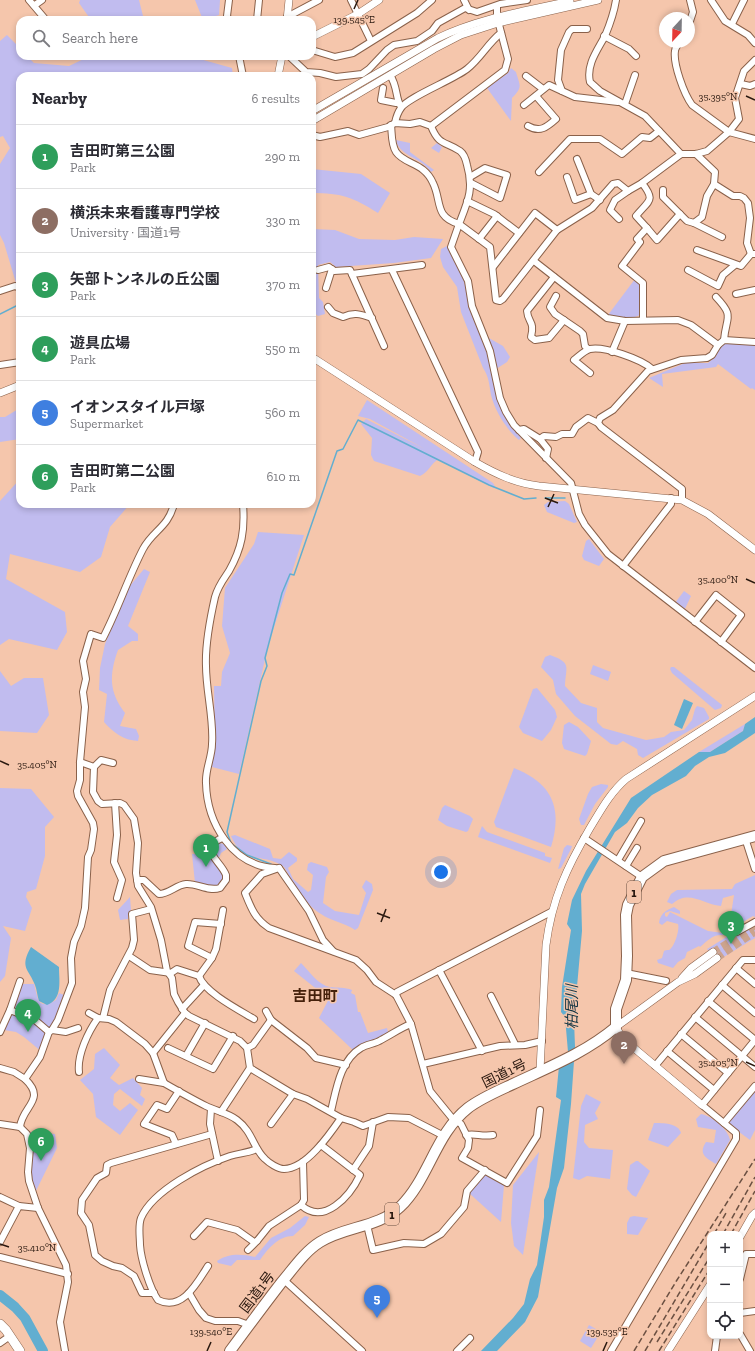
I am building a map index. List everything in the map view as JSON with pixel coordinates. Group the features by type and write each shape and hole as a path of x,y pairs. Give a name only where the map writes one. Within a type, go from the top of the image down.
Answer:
{"highway":[{"name":"1","path":"616,1027 616,1009 624,987 626,973 626,915 628,904 642,878 664,861 750,837"},
{"name":"国道1号","path":"230,1351 299,1261 320,1242 334,1235 390,1216 400,1207 414,1188 444,1136 455,1120 468,1108 578,1054 592,1046 616,1027"}],"main road":[{"path":"0,1324 20,1351"}],"street":[{"path":"29,0 35,5 43,16"},
{"path":"35,5 42,0"},
{"path":"227,16 229,0"},
{"path":"257,16 259,0"},
{"path":"287,16 289,0"},
{"path":"291,16 319,0"},
{"path":"351,0 371,41"},
{"path":"316,35 358,14 380,0"},
{"path":"316,51 335,57 353,53 417,14 432,0"},
{"path":"464,0 469,10"},
{"path":"316,74 336,77 358,75 369,69 387,50 394,45 417,41 432,31 438,23 465,8 477,12 527,0"},
{"path":"316,119 461,35 498,20 577,0"},
{"path":"316,110 438,38 478,22 498,20 598,0"},
{"path":"616,0 614,12 591,62 589,76 594,87 645,116 681,154"},
{"path":"690,0 693,12"},
{"path":"711,0 725,21 748,35 755,43"},
{"path":"732,24 741,2"},
{"path":"431,126 505,70 508,59 498,20 497,6"},
{"path":"562,91 558,80 561,50 569,32 576,29 587,29"},
{"path":"383,88 381,100 400,105 464,72 486,51 490,41 501,33"},
{"path":"604,36 629,49 636,56"},
{"path":"676,48 675,62 688,100 698,110 729,132 755,139"},
{"path":"240,60 242,72"},
{"path":"278,72 280,60"},
{"path":"292,60 306,72"},
{"path":"619,219 610,210 615,200 642,183 681,154 696,154 714,147 729,132 738,120 735,98 741,84 744,71 755,60"},
{"path":"390,75 398,89 400,105 393,124 393,146 401,156 424,170 433,182 440,211 446,218 459,224 490,247 496,300 500,301 503,299 557,230 592,208 613,184 618,183 628,191"},
{"path":"623,104 635,75"},
{"path":"526,76 543,89"},
{"path":"741,84 750,86 755,84"},
{"path":"524,106 543,89 550,85 575,98 623,104"},
{"path":"528,126 535,130 541,130 556,119 536,96"},
{"path":"316,136 320,137 348,131 359,135 393,124 410,124 420,122 431,126 435,136 440,142 461,152 465,158 471,180 467,201 451,243 451,247 468,281 472,306 490,351 506,412 518,430 571,483 579,514 585,525 608,554 755,668"},
{"path":"539,172 570,139 600,139 622,154 642,137 650,138 659,131"},
{"path":"694,223 702,217 707,196 714,184 715,172 696,154"},
{"path":"576,159 591,194 600,200"},
{"path":"485,168 506,176 500,198 471,180 485,168"},
{"path":"567,177 574,200 591,194"},
{"path":"642,183 651,195 651,199 636,216 657,240 680,214"},
{"path":"697,250 741,266 753,254 747,243 750,218 748,203 744,198 740,196 733,196 714,184"},
{"path":"663,190 663,197 687,221 722,237"},
{"path":"467,201 497,216 519,233"},
{"path":"493,267 535,213 557,230"},
{"path":"479,239 497,216"},
{"path":"643,319 643,283 622,266 640,242 637,239 646,228"},
{"path":"748,230 755,231"},
{"path":"534,261 607,318 625,321 643,319 678,320 684,322 718,345"},
{"path":"352,274 422,265"},
{"path":"688,270 718,286 723,275 735,265"},
{"path":"318,270 329,267 334,271 350,270 384,346"},
{"path":"326,288 332,269"},
{"path":"392,270 478,452 475,462"},
{"path":"554,277 527,311 532,323 531,337 535,340 549,338 564,320"},
{"path":"0,290 16,286"},
{"path":"736,294 755,290"},
{"path":"556,296 550,307 555,314 583,334 583,343 588,349"},
{"path":"598,423 603,415 613,410 641,377 652,369 681,360 707,358 714,352 718,345 724,340 729,314 726,307 716,297"},
{"path":"328,307 333,313 343,317 352,313 358,313 372,318"},
{"path":"612,352 625,321"},
{"path":"724,340 755,342"},
{"path":"590,373 574,360 588,349 601,349 641,360 652,369"},
{"path":"316,360 475,462 500,476 516,482 682,500 708,514 755,550"},
{"path":"0,365 16,363"},
{"path":"0,393 16,387"},
{"path":"540,439 544,436 556,437 562,434 572,434 576,427 588,418 598,423 601,427 678,485 682,489 682,500"},
{"path":"518,430 524,429 540,439 548,448 546,458"},
{"path":"623,566 671,504 671,498"},
{"path":"25,1079 40,1057 72,983 72,949 81,926 85,908 88,857 91,850 94,829 91,818 78,796 77,791 80,780 80,762 85,706 83,692 86,679 83,661 91,634 103,638 116,611 125,586 143,550 148,541 167,522 172,508"},
{"path":"243,508 244,533 237,554 219,585 208,635 206,665 212,744 206,783 208,801 222,838 237,854 251,863 279,868 309,911 323,940 334,952"},
{"path":"695,622 716,595 741,615 721,642"},
{"path":"543,1070 542,1041 546,945 551,912 563,876 587,840 606,801 614,790 626,779 755,696"},
{"path":"113,763 101,760 94,768 93,792 102,804 124,804 134,819 138,843 138,886 151,909 161,940 168,973 172,978 174,994 184,1011 233,1036 247,1048 250,1068 221,1112"},
{"path":"80,762 94,768"},
{"path":"115,803 117,835 114,862 122,880 117,898"},
{"path":"617,860 641,821"},
{"path":"750,837 755,869"},
{"path":"137,880 144,880 159,894 184,884 211,889 220,888 226,875 225,870 213,857 211,848 213,843 222,838"},
{"path":"587,840 642,878"},
{"path":"626,866 637,848"},
{"path":"279,868 262,874 245,893 252,912 261,922 270,928 356,960 367,970 376,982 396,995 411,1024 430,1091 440,1105 461,1124 469,1140 468,1148 462,1158 507,1183 537,1136 540,1110"},
{"path":"79,1072 78,1063 92,1026 100,1018 110,990 129,956 134,940 132,914 151,909"},
{"path":"199,976 212,958 220,936 223,910"},
{"path":"396,995 397,992 551,912"},
{"path":"212,958 188,946 195,922 221,924"},
{"path":"737,932 755,922"},
{"path":"611,1351 736,1139 736,1133 622,1038 616,1027 678,982 695,974 715,955"},
{"path":"129,956 150,970 168,973 177,970 199,976 204,985 254,1019"},
{"path":"655,1066 743,960 755,960"},
{"path":"736,968 755,984"},
{"path":"439,970 482,1051"},
{"path":"626,973 666,981"},
{"path":"0,1032 10,1010 20,981"},
{"path":"153,1053 204,985"},
{"path":"722,985 755,1012"},
{"path":"491,996 515,1044"},
{"path":"702,1105 755,1040 708,1001"},
{"path":"10,1010 35,1020 51,1031 66,1032 78,1028"},
{"path":"266,1011 271,1020 307,1048 316,1058 346,1065"},
{"path":"90,1013 100,1018 109,1019 125,1028 153,1053 164,1083"},
{"path":"695,1017 755,1067"},
{"path":"247,1048 253,1045 271,1020"},
{"path":"186,1056 205,1023"},
{"path":"331,1112 336,1090 346,1065 362,1047 379,1042 392,1032 411,1024"},
{"path":"681,1034 728,1072"},
{"path":"168,1048 213,1069 233,1036"},
{"path":"423,1064 500,1046 515,1044 525,1045 542,1041"},
{"path":"667,1051 714,1090"},
{"path":"0,1068 14,1072 25,1079 32,1086 34,1091 31,1104 22,1118 20,1127"},
{"path":"250,1068 293,1094 341,1118 363,1126 388,1117 409,1118 444,1136"},
{"path":"139,1079 164,1083 211,1108 232,1117 244,1126 253,1139 257,1149 265,1159 283,1169 302,1162 321,1145 341,1118"},
{"path":"724,1123 755,1086"},
{"path":"176,1144 172,1135 144,1124 157,1106 167,1109 179,1091"},
{"path":"271,1124 293,1094"},
{"path":"211,1108 210,1124 218,1161"},
{"path":"353,1170 369,1146 374,1122"},
{"path":"0,1124 20,1127 27,1134 29,1140 28,1172 38,1208 61,1251 68,1274 60,1322 65,1351"},
{"path":"154,1293 142,1293 134,1276 122,1268 102,1261 95,1255 89,1225 80,1210 82,1200 97,1178 106,1173 107,1166 124,1158 212,1134"},
{"path":"466,1135 472,1134 480,1138 493,1136"},
{"path":"301,1205 308,1211 313,1212 331,1210 349,1192 360,1175 321,1145"},
{"path":"208,1266 189,1293 172,1304 158,1300 144,1267 140,1249 140,1220 149,1206 171,1185 218,1161 257,1149"},
{"path":"248,1250 269,1226 301,1205 304,1200 302,1162"},
{"path":"367,1225 373,1250 404,1243 424,1244 441,1234 464,1207 467,1191 485,1170"},
{"path":"0,1197 19,1206 38,1208"},
{"path":"0,1242 3,1230 19,1206"},
{"path":"743,1232 755,1213"},
{"path":"194,1236 207,1222 236,1230 254,1242 257,1241"},
{"path":"743,1254 755,1254"},
{"path":"0,1257 68,1274"},
{"path":"284,1280 362,1351"},
{"path":"668,1351 707,1290"},
{"path":"189,1293 199,1310 206,1318 215,1321 238,1321 249,1325"},
{"path":"743,1313 755,1311"},
{"path":"0,1343 10,1336"},
{"path":"457,1351 470,1338"},
{"path":"716,1339 716,1351"},
{"path":"743,1339 750,1351"}],"shaded area":[{"path":"80,0 139,0 143,16 88,16 79,3"},
{"path":"195,0 220,0 219,15 201,16"},
{"path":"7,35 16,44 16,60 31,60 34,63 69,66 82,60 203,60 232,68 232,72 16,72 16,283 4,243 0,235 0,164 10,148 3,136 0,137 0,41"},
{"path":"511,68 516,72 520,86 512,98 511,121 487,88 508,73"},
{"path":"396,140 410,143 410,152 434,170 431,172 422,163 401,150"},
{"path":"437,143 442,147 439,153 431,148"},
{"path":"316,169 361,174 390,193 378,213 354,200 331,194 316,193"},
{"path":"316,229 335,230 359,239 395,240 414,237 443,239 431,258 394,263 336,267 330,262 318,265 319,298 323,302 325,314 318,316 316,314"},
{"path":"447,246 464,280 469,306 480,333 503,346 510,357 507,362 493,371 506,417 521,438 519,440 505,425 495,407 488,378 461,312 457,287 443,267 440,257 441,249"},
{"path":"635,279 641,284 641,314 630,318 608,315"},
{"path":"724,342 755,345 755,390 752,388 751,389 718,364 716,367 662,374 663,387 649,378 685,363 708,363 715,357"},
{"path":"367,400 493,483 496,488 442,462 439,459 420,476 374,461 371,455 372,438 361,424 366,419 425,449 370,419 358,416"},
{"path":"16,410 16,440 0,442 0,417 5,417"},
{"path":"16,483 16,508 127,508 110,527 101,557 80,572 10,554 6,579 65,612 67,632 57,650 9,639 0,645 0,501"},
{"path":"565,501 569,504 577,522 574,523 547,512 544,505 548,502"},
{"path":"258,532 304,535 268,646 239,774 212,767 215,745 214,686 221,686 222,672 230,653 222,626 225,588 254,544"},
{"path":"589,539 604,559 599,566 584,560 582,556 586,541"},
{"path":"144,569 150,572 128,626 138,634 138,641 132,641 118,650 112,675 113,690 125,713 120,726 136,729 139,736 138,741 119,735 104,722 107,694 99,690 100,668 105,644 129,587"},
{"path":"684,591 691,596 684,611 675,603"},
{"path":"550,655 562,660 565,663 565,686 581,703 597,708 597,722 603,728 646,740 664,737 671,732 684,730 692,720 697,706 704,708 709,719 643,758 638,755 637,749 623,741 617,745 611,744 575,716 556,694 553,680 541,667 545,657"},
{"path":"593,665 611,672 608,681 590,674"},
{"path":"671,667 674,667 722,705 721,708 715,710 672,673 670,669"},
{"path":"0,671 11,686 24,678 43,678 49,715 37,733 0,731"},
{"path":"537,688 555,710 557,717 551,730 542,741 523,733 519,727 533,689"},
{"path":"569,722 578,727 591,741 585,756 564,749 562,743 564,725"},
{"path":"745,724 743,731 710,752 699,752"},
{"path":"514,768 538,781 546,789 551,798 555,809 556,820 551,847 496,827 494,822"},
{"path":"601,784 608,785 608,787 595,804 584,825 581,825 579,819 588,794 592,787"},
{"path":"0,788 31,789 54,817 45,827 45,856 36,889 27,892 26,897 32,908 25,931 3,926 11,938 5,976 0,982"},
{"path":"445,805 470,816 473,819 468,831 466,832 447,826 438,820 442,808"},
{"path":"482,826 487,832 545,853 545,856 552,858 550,863 478,837"},
{"path":"235,835 270,849 273,858 281,859 289,852 297,858 297,861 288,868 293,879 308,892 311,890 313,875 307,870 308,864 311,862 327,867 329,872 326,877 323,903 335,911 359,915 366,893 362,887 366,880 372,884 373,890 358,928 355,930 315,910 304,899 284,867 270,860 248,855 236,845 231,836"},
{"path":"219,843 224,844 227,849 221,853 218,860 215,856 213,848"},
{"path":"567,845 572,846 571,849 561,868 558,869 564,848"},
{"path":"192,854 209,854 224,876 220,885 211,887 195,883"},
{"path":"755,875 755,917 753,916 733,928 729,928 734,895 723,898 721,906 690,898 678,900 672,904 667,902 671,894 677,890 732,889 735,884"},
{"path":"130,897 131,910 128,914 128,919 120,920 118,910"},
{"path":"674,907 680,911 680,914 670,911 665,913 665,916 667,917 670,912 708,931 723,933 723,935 713,937 700,947 699,946 687,952 685,958 678,962 673,968 658,963 657,960 662,958 665,950 671,949 676,938 678,924 667,921 662,925 659,923 664,913"},
{"path":"755,924 755,938 717,961 707,949 733,933 735,935"},
{"path":"301,963 322,984 330,987 347,988 352,990 351,993 355,995 358,1012 360,1012 368,1033 387,1028 388,1032 354,1051 319,1018 332,993 319,991 294,971"},
{"path":"22,984 34,984 38,999 42,1004 50,1003 56,1000 59,993 64,995 51,1029 12,1009"},
{"path":"12,1012 36,1022 47,1032 42,1052 16,1032 4,1030"},
{"path":"104,1048 120,1065 110,1078 119,1085 133,1078 142,1088 140,1095 145,1099 142,1106 120,1089 114,1094 113,1105 120,1111 130,1103 138,1110 120,1135 96,1117 93,1094 80,1080 94,1069 95,1054"},
{"path":"755,1090 755,1130 750,1140 727,1123"},
{"path":"586,1094 601,1102 595,1113 598,1119 585,1125 584,1142 589,1148 613,1150 610,1179 587,1176 579,1180 573,1178 581,1106"},
{"path":"701,1114 710,1117 723,1127 729,1136 730,1140 716,1164 706,1158 703,1150 706,1142 714,1143 716,1130 698,1127 696,1119"},
{"path":"654,1123 674,1125 681,1133 668,1147 648,1140"},
{"path":"30,1132 55,1134 57,1148 35,1193 30,1173 32,1141"},
{"path":"539,1152 523,1255 514,1246 511,1223 513,1185"},
{"path":"636,1161 650,1171 636,1197 627,1189 630,1165"},
{"path":"486,1173 504,1185 501,1222 469,1193"},
{"path":"305,1216 309,1217 305,1225 293,1236 283,1238 274,1244 260,1260 237,1260 231,1266 218,1263 217,1261 231,1255 255,1257 271,1238 290,1228"},
{"path":"634,1216 648,1218 638,1235 627,1234 627,1223 630,1217"},
{"path":"589,1325 601,1332 591,1348 580,1341"}],"water":[{"path":"684,699 693,703 682,729 674,725"},
{"name":"柏尾川","path":"755,717 755,733 725,753 709,757 695,766 686,776 652,795 638,808 627,823 615,832 585,884 581,894 582,931 574,1020 575,1047 564,1168 557,1188 538,1297 525,1322 497,1351 481,1351 513,1318 524,1304 530,1279 537,1265 544,1217 544,1200 549,1187 561,1100 556,1097 560,1056 568,1052 565,1017 561,1012 562,987 571,930 567,924 572,900 586,871 631,798 699,752 710,752 743,731 745,724"},
{"path":"31,947 59,967 58,994 52,1002 47,1005 39,1001 35,985 26,968 25,964 27,954"}],"waterway":[{"path":"0,314 16,306"},
{"path":"271,864 247,855 231,843 227,832 261,681 267,666 265,658 282,593 290,574 294,575 337,451 343,449 358,420 489,485 524,499 536,498"},
{"path":"545,498 565,498"},
{"path":"0,1295 15,1307 25,1318 43,1351"}],"tunnel":[{"path":"713,952 755,926"},
{"path":"717,958 755,932"}],"railway":[{"path":"634,1351 677,1280 755,1159"},
{"path":"725,1231 755,1177"},
{"path":"733,1231 755,1191"},
{"path":"716,1231 726,1213"},
{"path":"645,1351 707,1246"},
{"path":"657,1342 707,1262"},
{"path":"659,1351 707,1274"}],"place":[{"name":"吉田町第三公園","path":"206,867"},
{"name":"矢部トンネルの丘公園","path":"731,944"},
{"name":"遊具広場","path":"28,1032"},
{"name":"横浜未来看護専門学校","path":"624,1064"},
{"name":"吉田町第二公園","path":"41,1161"},
{"name":"イオンスタイル戸塚","path":"377,1318"}],"district":[{"name":"吉田町","path":"315,996"}]}
